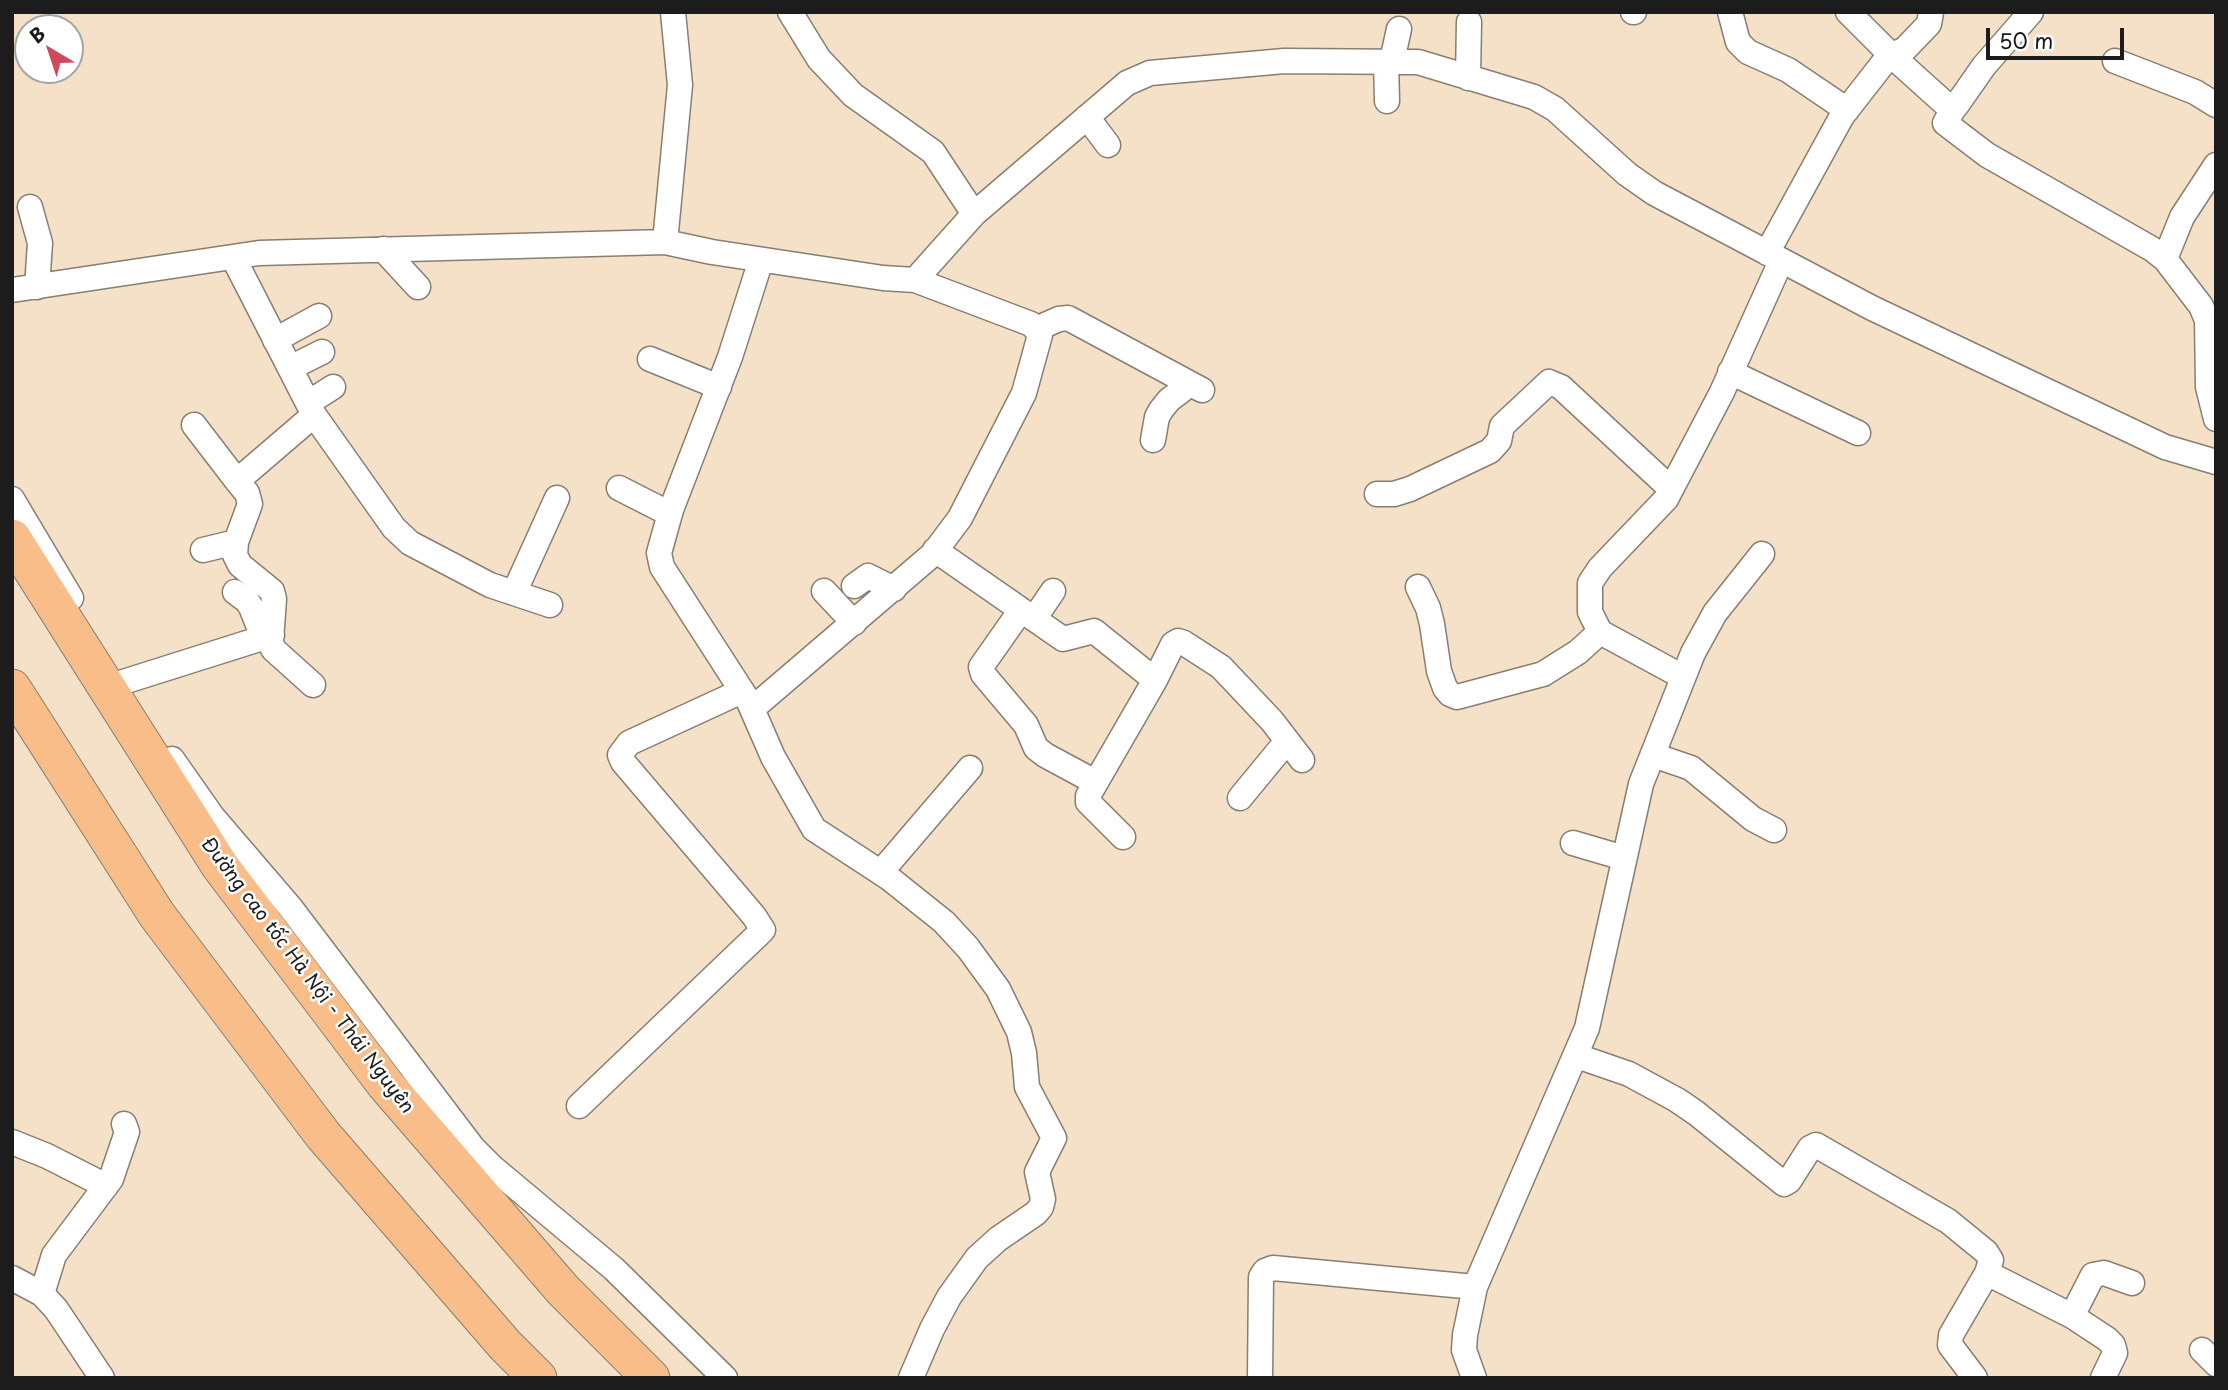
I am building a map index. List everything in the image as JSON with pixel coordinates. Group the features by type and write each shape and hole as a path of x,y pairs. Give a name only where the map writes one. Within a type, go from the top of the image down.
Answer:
{"highway":[{"name":"Đường cao tốc Hà Nội - Thái Nguyên","path":"12,538 220,866 385,1084 564,1290 651,1378"},
{"path":"12,688 157,915 323,1135 505,1345 538,1378"}],"street":[{"path":"665,242 680,85 673,12"},
{"path":"790,12 819,59 853,95 933,152 974,214"},
{"path":"1730,12 1738,42 1748,52 1788,70 1847,110"},
{"path":"1848,12 1891,55 1951,109 1954,108"},
{"path":"1683,677 1600,632 1590,612 1590,583 1600,568 1654,513 1671,489 1730,372 1774,257 1847,110 1891,55 1905,49 1929,24 1931,12"},
{"path":"2031,12 1983,66 1945,123 1987,155 2165,259 2202,306 2207,320 2207,387 2216,419"},
{"path":"1468,78 1469,22"},
{"path":"1387,102 1389,61 1399,29"},
{"path":"915,280 974,214 1127,83 1150,73 1284,61 1418,62 1534,97 1555,108 1627,174 1654,193 1872,308 2165,447 2216,462"},
{"path":"2115,61 2195,92 2216,105"},
{"path":"1087,117 1108,145"},
{"path":"2165,259 2182,217 2216,165"},
{"path":"30,207 40,243 24,288 259,253 665,242 761,260 883,278 915,280 1031,324 1040,335 1024,393 960,518 935,550 854,623 747,700 629,743 620,755 622,762 754,916 763,930 579,1107"},
{"path":"383,250 418,287"},
{"path":"233,257 311,409 394,528 410,543 490,585 550,605"},
{"path":"761,260 719,387 670,514 659,553 662,568 747,700 773,757 814,829 881,872 944,922 968,947 998,989 1019,1032 1027,1087 1054,1138 1037,1172 1043,1199 1041,1207 977,1258 937,1318 911,1378"},
{"path":"275,340 319,316"},
{"path":"1036,329 1068,318 1196,387 1169,400 1157,417 1153,440"},
{"path":"290,368 321,352"},
{"path":"650,359 719,387"},
{"path":"1730,372 1858,433"},
{"path":"1377,494 1394,495 1410,489 1489,450 1499,441 1502,426 1549,382 1561,387 1671,489"},
{"path":"237,481 332,387"},
{"path":"194,425 247,493 250,504 236,542 236,560 272,591 274,598 267,636"},
{"path":"619,488 670,514"},
{"path":"514,593 557,498"},
{"path":"12,499 120,683 212,816 290,907 473,1148 614,1269 725,1378"},
{"path":"203,550 236,542"},
{"path":"935,550 1063,639 1094,631 1154,680"},
{"path":"1474,1378 1464,1350 1475,1287 1577,1056 1594,1004 1641,784 1683,677 1715,613 1762,554"},
{"path":"854,586 868,576 894,589"},
{"path":"1418,587 1429,608 1439,671 1445,688 1457,697 1543,674 1577,652 1600,632"},
{"path":"824,591 854,623"},
{"path":"1052,591 1027,614 981,667 983,674 1027,725 1036,748 1094,782"},
{"path":"234,592 247,601 273,649 313,685"},
{"path":"120,683 267,636"},
{"path":"1123,837 1088,802 1088,796 1173,644 1178,641 1222,667 1295,750 1240,798"},
{"path":"1653,755 1691,768 1754,819 1774,830"},
{"path":"881,872 970,768"},
{"path":"1573,843 1624,858"},
{"path":"1577,1056 1629,1074 1677,1100 1784,1184 1789,1181 1810,1148 1816,1145 1948,1221 1986,1252 1991,1260 1987,1273 1951,1335 1950,1345 1975,1378"},
{"path":"42,1294 54,1255 106,1186 121,1156 127,1132 124,1124"},
{"path":"12,1142 47,1156 106,1186"},
{"path":"1260,1378 1261,1277 1273,1268 1475,1287"},
{"path":"1987,1273 2072,1316 2113,1345 2115,1353 2103,1378"},
{"path":"2072,1316 2093,1275 2104,1273 2132,1283"},
{"path":"12,1278 42,1294 56,1309 102,1378"}]}
